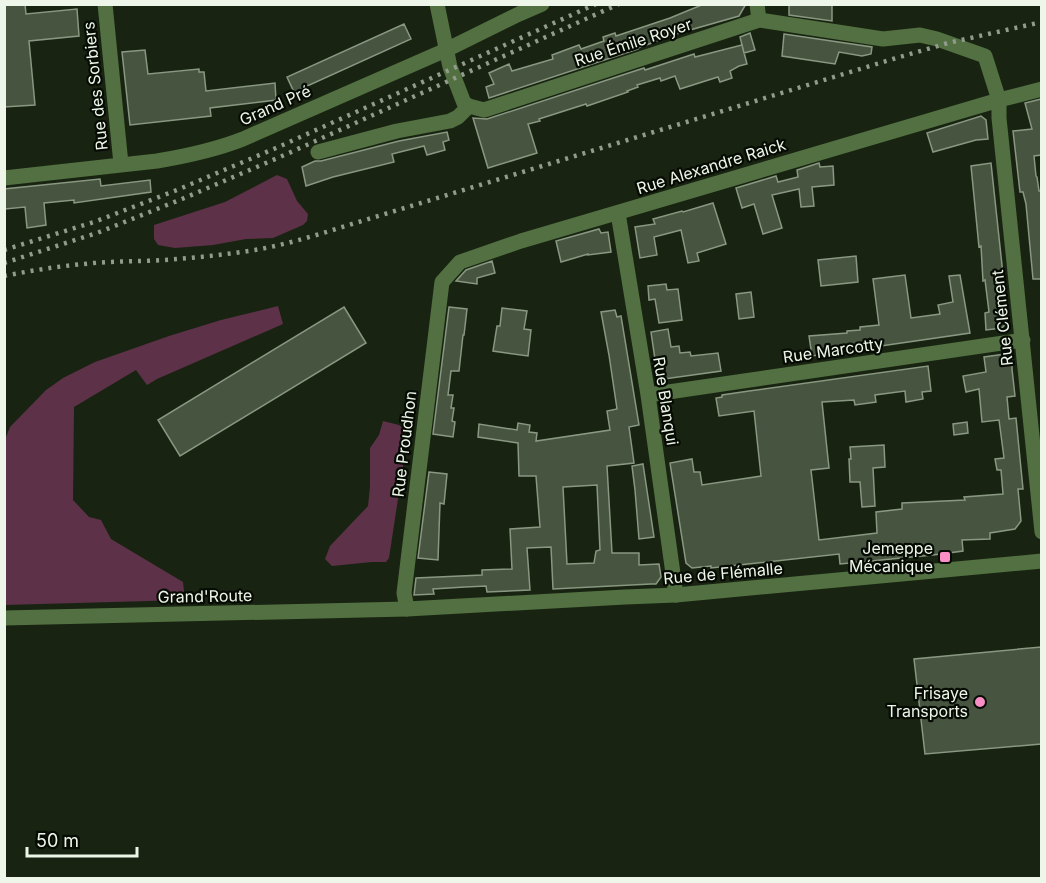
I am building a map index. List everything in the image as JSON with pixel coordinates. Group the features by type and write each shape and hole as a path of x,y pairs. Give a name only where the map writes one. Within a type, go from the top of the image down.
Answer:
{"street":[{"name":"Rue des Sorbiers","path":"105,4 121,164"},
{"path":"318,152 397,131 450,121 458,117 469,106 464,103 450,67 437,4"},
{"name":"Grand Pré","path":"4,178 181,157 228,145 446,50 542,4"},
{"path":"757,4 759,20"},
{"name":"Rue Émile Royer","path":"469,106 484,110 759,20 883,39 920,35 937,39 985,56 999,100"},
{"path":"999,100 1041,89"},
{"name":"Rue Alexandre Raick","path":"442,282 460,262 521,241 999,100"},
{"name":"Rue Clément","path":"999,100 1041,532"},
{"name":"Rue Blanqui","path":"618,213 648,396 676,596"},
{"name":"Rue Proudhon","path":"407,609 404,593 442,282"},
{"name":"Rue Marcotty","path":"648,396 1023,340"},
{"name":"Rue de Flémalle","path":"407,609 676,596 1041,561"},
{"name":"Grand'Route","path":"4,618 407,609"}],"shaded area":[{"path":"277,175 287,179 297,201 308,214 307,221 303,225 273,238 246,239 213,245 175,248 158,245 154,239 154,225 225,202"},
{"path":"278,306 283,324 147,385 136,370 74,407 73,500 89,517 101,520 111,539 183,582 185,600 5,605 4,442 10,427 46,390 63,378 95,362 221,320"},
{"path":"383,421 399,425 408,433 389,558 386,562 332,566 325,559 330,546 368,506 370,448 379,435"}],"building":[{"path":"4,4 25,4 26,14 77,9 79,36 29,41 35,105 4,107"},
{"path":"704,4 746,4 739,16 676,34 638,49 489,98 486,87 494,84 489,73 509,64 512,71 553,59 552,55 579,45 581,49 604,41 603,37 615,33 616,36"},
{"path":"789,4 832,4 832,21 789,15"},
{"path":"404,24 411,39 294,92 287,77"},
{"path":"750,33 755,50 744,53 747,64 730,71 732,78 720,82 718,77 680,89 675,76 661,81 660,78 587,106 586,104 539,119 540,121 528,124 537,153 488,168 473,118 487,119 644,68 645,70 694,54 695,57 742,45 740,37"},
{"path":"784,34 872,47 871,54 862,56 839,52 835,64 782,56"},
{"path":"145,50 148,74 199,69 199,72 204,72 206,91 275,83 276,100 210,108 211,116 130,125 122,52"},
{"path":"1041,99 1041,155 1034,156 1039,191 1041,191 1041,279 1033,279 1026,204 1023,192 1020,192 1013,131 1032,129 1025,103"},
{"path":"981,116 986,120 988,139 933,152 927,133"},
{"path":"447,132 449,140 443,142 445,150 427,155 424,146 392,154 394,162 306,186 302,167 315,161"},
{"path":"819,163 820,167 833,166 834,185 812,187 814,206 801,207 799,189 772,195 782,228 763,234 754,204 742,208 736,188 776,176 778,182 798,177 797,170"},
{"path":"991,163 1008,321 1002,328 986,330 985,313 989,312 985,280 983,281 971,166"},
{"path":"100,179 101,186 150,180 151,192 74,203 74,200 44,203 46,225 27,228 25,207 5,209 4,189"},
{"path":"713,203 726,244 697,253 699,261 688,263 681,230 654,237 657,255 640,258 635,227 655,224 653,219"},
{"path":"599,229 601,233 608,232 611,252 588,254 561,262 556,241"},
{"path":"856,256 858,282 821,286 818,260"},
{"path":"492,261 495,273 477,278 477,284 456,281 466,270"},
{"path":"905,275 911,318 940,314 938,305 953,302 949,276 960,275 970,333 812,356 809,336 847,333 847,331 860,330 860,327 879,325 873,279"},
{"path":"666,284 667,290 678,289 682,320 659,323 655,299 649,300 648,286"},
{"path":"751,292 754,317 739,319 736,294"},
{"path":"344,307 366,343 180,456 158,420"},
{"path":"449,307 467,309 459,371 451,371 448,395 453,395 451,408 454,408 452,421 455,422 453,437 433,434"},
{"path":"502,308 527,311 524,329 531,330 528,356 493,351"},
{"path":"615,310 617,317 621,316 639,425 629,427 634,463 607,466 612,553 639,553 639,565 659,564 661,577 656,584 553,589 551,547 527,548 530,590 487,592 486,586 433,589 434,594 414,595 416,578 482,575 482,570 512,569 510,529 540,527 536,476 519,476 518,443 478,437 479,424 517,430 518,423 530,425 529,432 537,433 536,441 610,430 607,411 617,409 601,312","holes":["597,485 600,550 596,551 594,563 567,564 563,487"]},
{"path":"668,329 671,347 679,346 680,353 690,352 691,356 718,353 721,371 664,379 657,373 651,332"},
{"path":"1012,353 1015,396 1007,397 1009,419 1016,418 1023,489 1018,489 1021,521 1015,529 990,533 990,539 962,540 963,551 933,555 840,564 839,554 711,568 711,566 692,568 686,563 670,463 692,459 694,472 700,472 702,485 761,476 754,411 719,416 716,398 722,395 928,366 931,391 922,392 923,399 906,402 905,391 875,395 876,402 855,405 854,400 822,402 829,468 811,470 819,540 877,533 876,512 902,509 902,503 965,500 964,497 1003,494 1001,470 997,470 995,459 1004,458 999,420 982,422 979,389 966,392 963,376 986,372 984,357"},
{"path":"967,422 968,433 954,435 953,424"},
{"path":"884,445 885,467 873,468 875,506 862,507 860,482 850,482 850,447"},
{"path":"643,464 654,537 639,539 632,466"},
{"path":"429,472 447,474 444,504 440,503 438,560 418,558"},
{"name":"Frisaye Transports","path":"1041,647 1041,744 925,754 914,659"}],"railway":[{"path":"4,250 94,222 177,190 596,4"},
{"path":"4,263 97,233 182,199 619,4"},
{"path":"4,276 83,264 169,260 216,255 286,243 893,59 948,43 1042,22"}],"place":[{"name":"Jemeppe Mécanique","path":"945,557"},
{"name":"Frisaye Transports","path":"980,702"}]}
